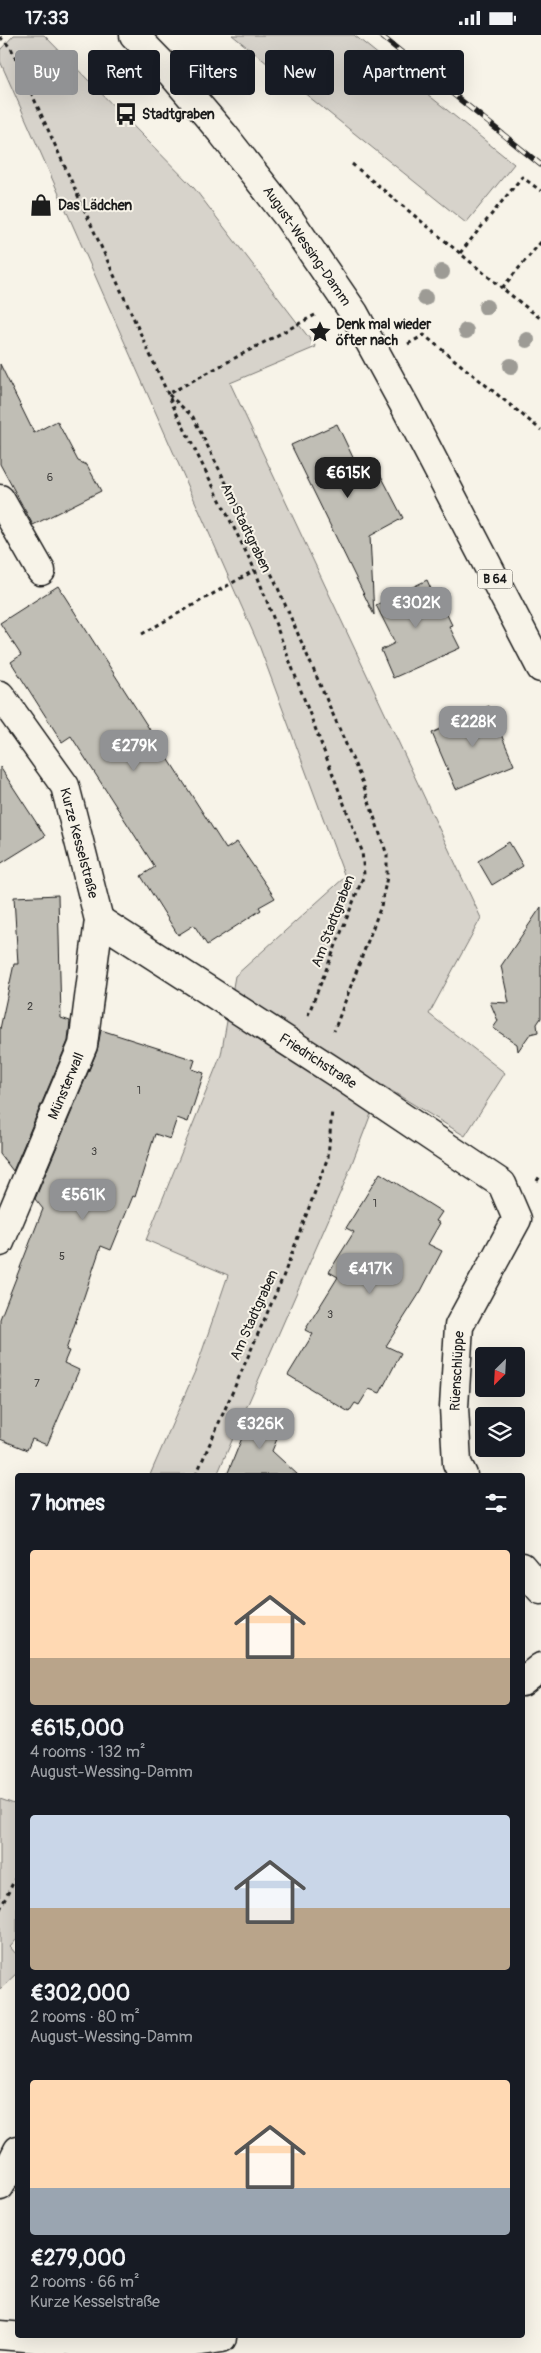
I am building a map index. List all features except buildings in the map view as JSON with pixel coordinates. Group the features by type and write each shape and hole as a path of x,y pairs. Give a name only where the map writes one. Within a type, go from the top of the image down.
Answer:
{"street":[{"name":"August-Wessing-Damm","path":"134,35 171,73 223,134 288,217 344,299 379,360 541,667"},
{"path":"0,499 41,571"},
{"name":"Kurze Kesselstraße","path":"4,709 65,786 99,920"},
{"name":"Friedrichstraße","path":"99,920 291,1043 502,1184 517,1219"},
{"name":"Münsterwall","path":"0,1242 83,1045 99,920"},
{"name":"Rüenschlüppe","path":"462,1473 457,1463 454,1407 459,1326 517,1219"},
{"path":"525,1571 541,1590"},
{"path":"525,1680 541,1667"},
{"path":"0,2186 12,2151"},
{"path":"0,2335 15,2336"},
{"path":"36,2338 155,2348 227,2342"}],"path":[{"name":"Am Stadtgraben","path":"0,37 11,48 168,394 254,569 362,851 364,875 310,1012 291,1043"},
{"path":"352,164 541,319"},
{"path":"460,253 522,177 541,191"},
{"path":"502,288 541,242"},
{"path":"168,394 344,299"},
{"path":"379,360 424,335 541,430"},
{"name":"Am Stadtgraben","path":"168,394 193,417 274,579 362,781 387,855 387,877 381,906 334,1031 335,1072 328,1157 284,1277 197,1473"},
{"path":"142,634 254,569"},
{"path":"0,1909 15,1879"}],"shaded area":[{"path":"14,35 44,35 59,50 15,50 15,95 0,61 0,50"},
{"path":"232,35 354,35 373,50 344,50 344,95 428,95 514,164 466,223 307,95 334,95 334,50 265,50 265,62 255,53 255,50 251,50"},
{"path":"78,70 88,80 88,95 103,95 194,188 316,347 230,383 481,918 429,1014 505,1073 465,1136 382,1085 344,1184 218,1473 151,1473 196,1369 228,1275 146,1240 221,1055 235,976 345,877 260,648 15,95 78,95"},
{"path":"0,1799 15,1804 15,1941 10,1947 15,1953 15,1975 0,1989"}],"railway":[{"path":"380,35 541,165"}],"place":[{"name":"Stadtgraben","path":"126,114"},
{"name":"Das Lädchen","path":"41,205"},
{"name":"Denk mal wieder öfter nach","path":"320,332"}]}
